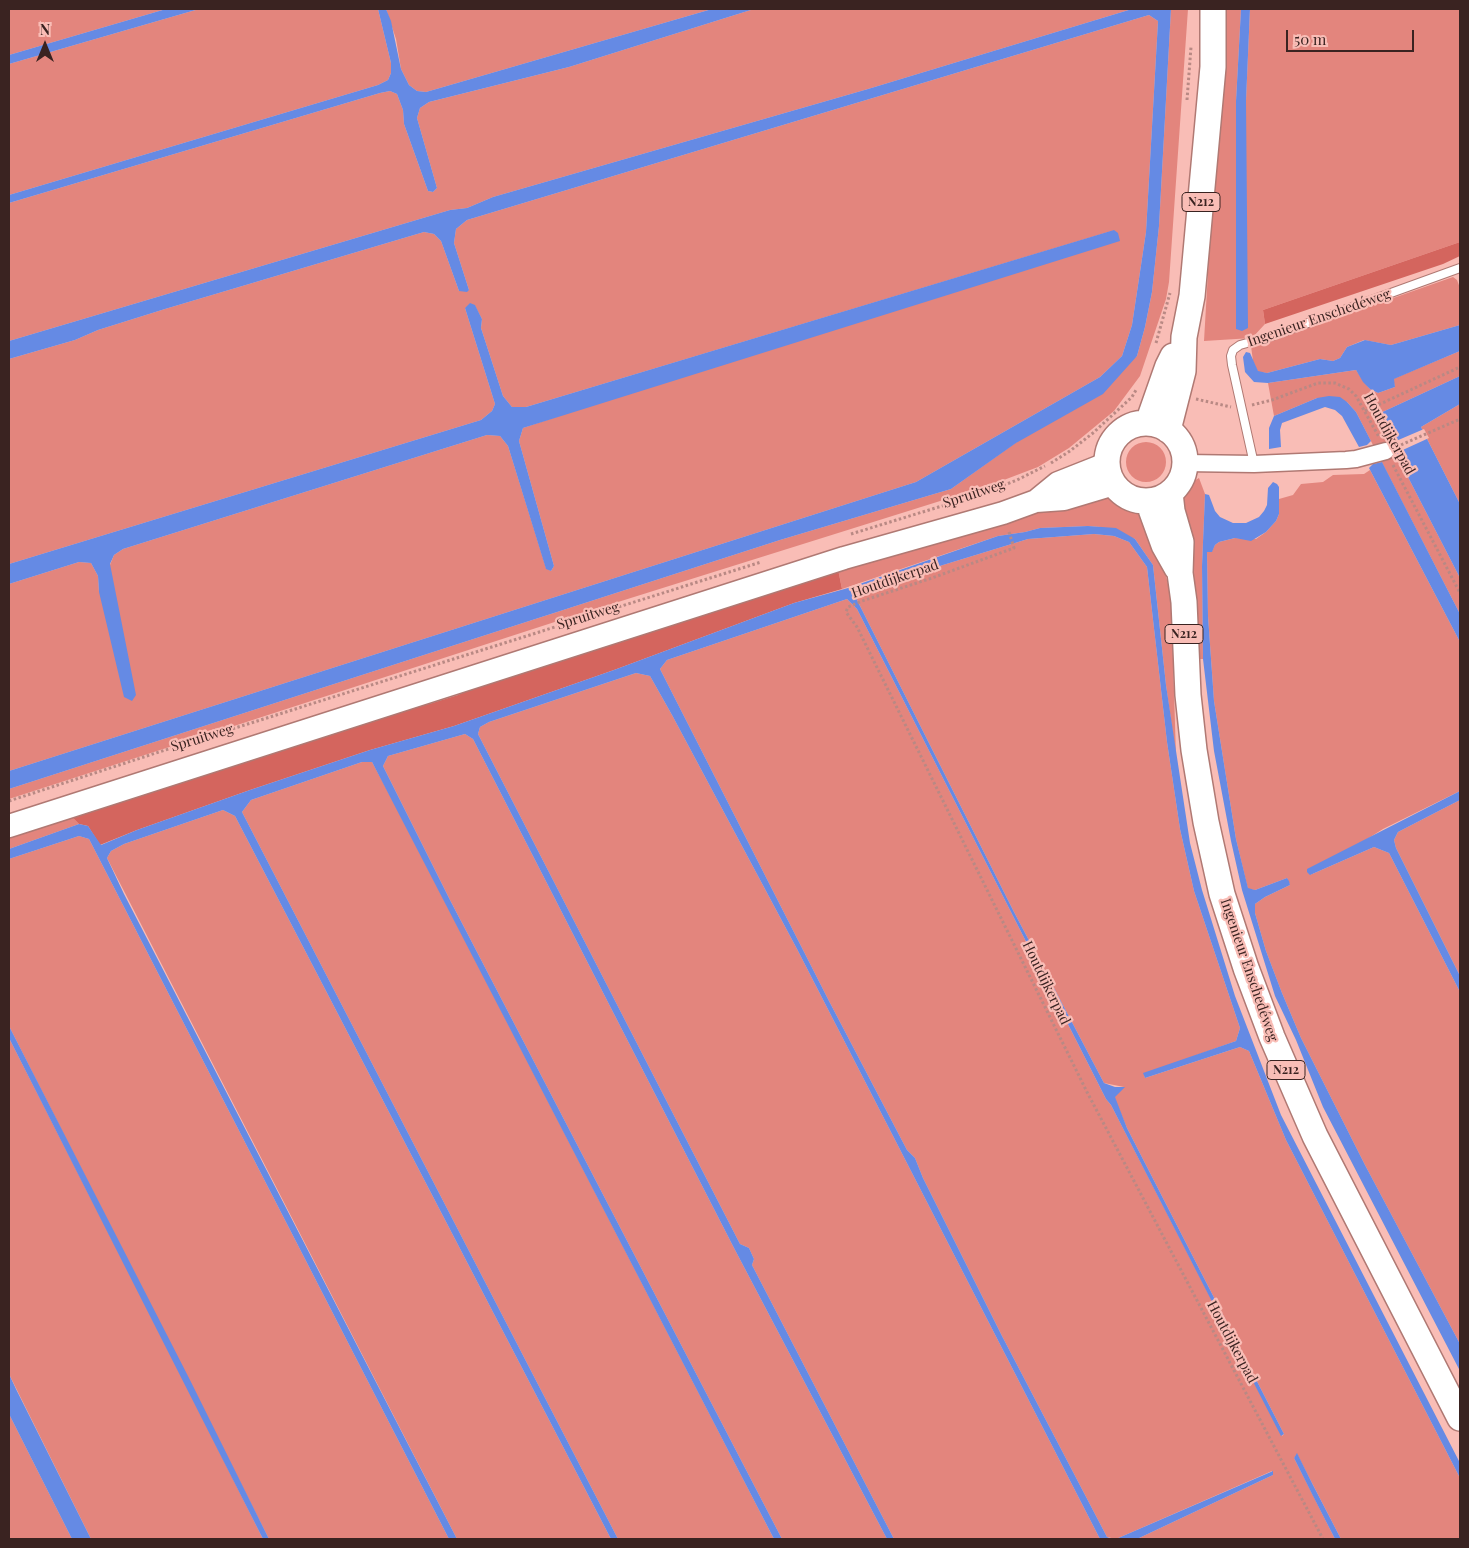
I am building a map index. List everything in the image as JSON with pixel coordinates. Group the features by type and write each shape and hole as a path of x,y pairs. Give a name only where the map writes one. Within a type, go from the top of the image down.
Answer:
{"main road":[{"name":"N212","path":"1158,426 1168,366 1184,337 1192,296 1212,66 1213,9"},
{"path":"1137,424 1158,426 1178,439 1184,452 1186,463 1180,481 1159,497 1132,499 1119,491 1110,474 1111,444 1117,435 1126,428 1137,424"},
{"name":"Spruitweg","path":"9,826 844,558 1003,513 1036,501 1064,499 1110,474"},
{"name":"Ingenieur Enschedéweg","path":"1159,497 1172,511 1181,542 1180,573 1184,602 1188,695 1194,750 1206,822 1222,894 1246,968 1272,1037 1315,1136 1460,1418"}],"street":[{"path":"1186,463 1254,464 1356,459 1393,448"}],"lane":[{"name":"Ingenieur Enschedéweg","path":"1254,464 1231,356 1234,350 1240,345 1272,336 1460,268"}],"path":[{"path":"1187,103 1190,46"},
{"path":"1155,348 1171,289"},
{"path":"1365,411 1460,367"},
{"name":"Houtdijkerpad","path":"1241,407 1272,400 1318,383 1334,383 1349,389 1393,448 1460,592"},
{"name":"Spruitweg","path":"842,537 981,494 1041,469 1070,451 1093,433 1132,397 1140,384"},
{"path":"1393,448 1460,419"},
{"name":"Houtdijkerpad","path":"1008,529 1014,548 932,578 862,600 848,607 846,612 857,628 1087,1092 1323,1539"},
{"name":"Spruitweg","path":"9,801 158,752 766,561"}],"shaded area":[{"path":"9,9 166,9 9,55"},
{"path":"199,9 378,9 391,63 391,73 388,80 378,85 9,195 9,64"},
{"path":"386,9 712,9 426,92 417,91 409,85 401,69 396,39"},
{"path":"754,9 1132,9 868,89 493,197 467,208 450,210 9,341 9,203 390,91 397,94 403,110 404,124 428,191 433,192 437,188 417,118 420,108 429,102 569,67"},
{"path":"1171,9 1188,9 1169,282 1166,299 1140,376 1114,411 1069,448 1038,467 988,486 567,618 9,799 9,789 780,540 951,489 1137,356 1152,292 1159,226"},
{"path":"1222,9 1241,9 1236,101 1236,329 1250,9 1460,9 1460,242 1263,310 1265,324 1252,338 1204,341"},
{"path":"1149,15 1158,21 1146,232 1132,325 1122,356 1100,377 916,482 9,771 9,584 79,562 91,563 98,576 99,592 114,555 123,549 487,435 500,436 508,446 546,568 551,571 554,566 519,441 523,428 1115,230 526,407 512,407 503,396 481,328 482,319 475,306 465,308 495,404 492,411 481,420 9,564 9,359 75,340 98,330 165,309 424,232 434,234 441,241 459,291 469,290 454,243 456,229 467,220"},
{"path":"1460,242 1460,256 1443,264 1265,324 1263,310"},
{"path":"1453,277 1457,280 1460,288 1460,325 1391,345 1364,340 1347,347 1340,358 1333,361 1320,359 1267,373 1258,372 1253,361 1251,346 1274,340"},
{"path":"1460,351 1460,376 1376,415 1460,578 1460,614 1356,412 1347,402 1317,398 1274,416 1268,383 1356,370 1370,389 1378,393 1395,387 1393,379"},
{"path":"1460,404 1460,504 1421,427"},
{"path":"1150,442 1157,445 1163,451 1166,462 1165,470 1157,479 1150,482 1142,482 1135,479 1127,470 1126,458 1129,451 1138,443"},
{"path":"1370,470 1460,642 1460,791 1383,829 1310,875 1374,847 1389,853 1460,992 1460,1344 1365,1165 1301,1038 1282,993 1266,951 1255,913 1255,904 1290,885 1287,878 1255,890 1248,889 1236,839 1214,701 1208,616 1207,552 1212,551 1219,542 1235,538 1256,539 1266,532 1276,521 1279,514 1279,499 1293,495 1301,484 1323,482 1333,475 1364,474"},
{"path":"1199,478 1205,494 1202,566 1203,659 1195,659 1194,566 1180,500 1186,488"},
{"path":"1104,495 1121,500 1140,511 1159,552 1171,594 1176,756 1153,565 1135,539 1101,527 1040,528 998,536 842,589 838,569"},
{"path":"1094,534 1114,536 1129,542 1147,567 1167,742 1180,829 1194,891 1240,1028 1236,1041 1144,1074 1145,1078 1240,1047 1249,1051 1286,1140 1460,1478 1460,1539 1341,1539 1297,1454 1294,1458 1335,1539 1137,1539 1273,1475 1272,1471 1116,1539 1107,1537 1002,1336 923,1178 915,1158 907,1150 829,1001 660,669 667,660 847,599 857,609 1106,1099 1111,1105 1282,1436 1284,1434 1127,1128 1114,1097 1124,1087 1104,1083 1014,912 856,598 860,591 1028,539"},
{"path":"838,569 842,589 794,603 614,670 454,726 370,750 250,790 100,845 88,826 79,824 71,816 372,716 429,704 458,695 494,677"},
{"path":"636,673 650,676 672,715 797,949 1100,1539 894,1539 752,1265 754,1259 749,1248 740,1244 478,734 480,727 489,722"},
{"path":"465,734 473,739 734,1248 887,1539 782,1539 450,900 383,766 388,756"},
{"path":"362,762 372,762 394,803 774,1539 618,1539 242,812 251,800"},
{"path":"1460,800 1460,976 1396,848 1394,840 1398,832"},
{"path":"223,810 235,816 611,1539 457,1539 107,858 111,851 124,844"},
{"path":"71,816 79,824 9,849 9,836"},
{"path":"79,836 89,839 449,1539 269,1539 9,1026 9,859"},
{"path":"9,1038 263,1539 91,1539 9,1374"},
{"path":"9,1414 72,1539 9,1539"}],"water":[{"path":"166,9 199,9 9,64 9,55"},
{"path":"378,9 386,9 391,21 401,69 409,85 417,91 426,92 712,9 754,9 569,67 429,102 420,108 417,118 437,188 433,192 428,191 404,124 403,110 397,94 390,91 9,203 9,195 378,85 388,80 391,73 391,63"},
{"path":"1132,9 1171,9 1159,226 1152,292 1137,356 1103,394 1016,443 951,489 780,540 9,789 9,771 916,482 1100,377 1122,356 1132,325 1146,232 1158,21 1149,15 467,220 456,229 454,243 469,290 467,292 459,291 441,241 434,234 424,232 165,309 98,330 75,340 9,359 9,341 450,210 467,208 493,197 868,89"},
{"path":"1241,9 1250,9 1246,101 1248,328 1242,331 1236,329 1236,101"},
{"path":"1114,230 1118,233 1120,241 523,428 519,441 554,566 551,571 546,569 508,446 500,436 487,435 123,549 114,555 110,564 136,695 132,701 124,697 99,592 98,576 91,563 79,562 9,584 9,564 481,420 492,411 495,404 465,308 470,303 475,305 482,319 481,328 503,396 512,407 526,407"},
{"path":"1460,325 1460,351 1394,379 1395,387 1378,393 1370,389 1363,382 1356,370 1268,383 1254,382 1245,372 1243,357 1246,352 1250,353 1258,371 1267,373 1320,359 1333,361 1340,358 1347,347 1365,340 1391,345"},
{"path":"1460,376 1460,404 1421,427 1460,504 1460,578 1376,415"},
{"path":"1340,397 1356,412 1371,441 1367,445 1359,447 1342,416 1335,410 1325,407 1282,423 1280,430 1281,447 1269,449 1269,428 1274,416 1317,398"},
{"path":"1382,462 1460,614 1460,642 1369,468 1373,464"},
{"path":"1273,482 1279,487 1279,514 1276,521 1266,532 1251,541 1235,538 1219,542 1215,545 1212,552 1207,552 1208,616 1214,701 1236,839 1248,888 1255,890 1287,878 1289,881 1290,885 1255,904 1255,913 1266,951 1301,1038 1365,1165 1460,1344 1460,1371 1323,1107 1296,1040 1275,996 1242,890 1231,841 1214,751 1203,659 1202,566 1205,494 1209,495 1215,511 1220,517 1233,523 1246,523 1259,517 1264,511 1267,505 1268,488"},
{"path":"1088,526 1116,528 1135,539 1153,565 1166,685 1190,843 1202,890 1235,996 1281,1115 1460,1463 1460,1478 1286,1140 1249,1051 1240,1047 1145,1078 1143,1073 1236,1041 1240,1028 1194,891 1180,829 1167,742 1147,567 1129,542 1114,536 1094,534 1028,539 860,591 856,598 1014,912 1104,1083 1115,1087 1125,1087 1115,1097 1127,1128 1284,1434 1281,1436 1111,1105 1106,1099 857,609 847,599 667,660 660,669 829,1001 907,1150 915,1158 923,1178 1002,1336 1107,1537 1112,1539 1100,1539 797,949 650,676 636,673 489,722 480,727 478,734 740,1244 749,1248 754,1259 752,1265 894,1539 887,1539 734,1248 473,739 465,734 388,756 383,766 450,900 782,1539 774,1539 372,762 362,762 251,800 242,812 618,1539 611,1539 235,816 223,810 124,844 111,851 107,858 124,894 457,1539 449,1539 89,839 79,836 9,859 9,849 79,824 88,826 101,845 137,830 250,790 370,750 454,726 614,670 794,603 848,588 998,536 1040,528"},
{"path":"1460,791 1460,800 1398,832 1394,840 1396,848 1460,976 1460,992 1389,853 1374,847 1310,875 1307,869"},
{"path":"9,1026 269,1539 263,1539 9,1038"},
{"path":"9,1374 91,1539 72,1539 9,1414"},
{"path":"1297,1453 1341,1539 1335,1539 1294,1458"},
{"path":"1273,1471 1273,1475 1137,1539 1116,1539"}],"pier":[{"path":"1424,429 1429,438 1394,454 1389,444"}]}
